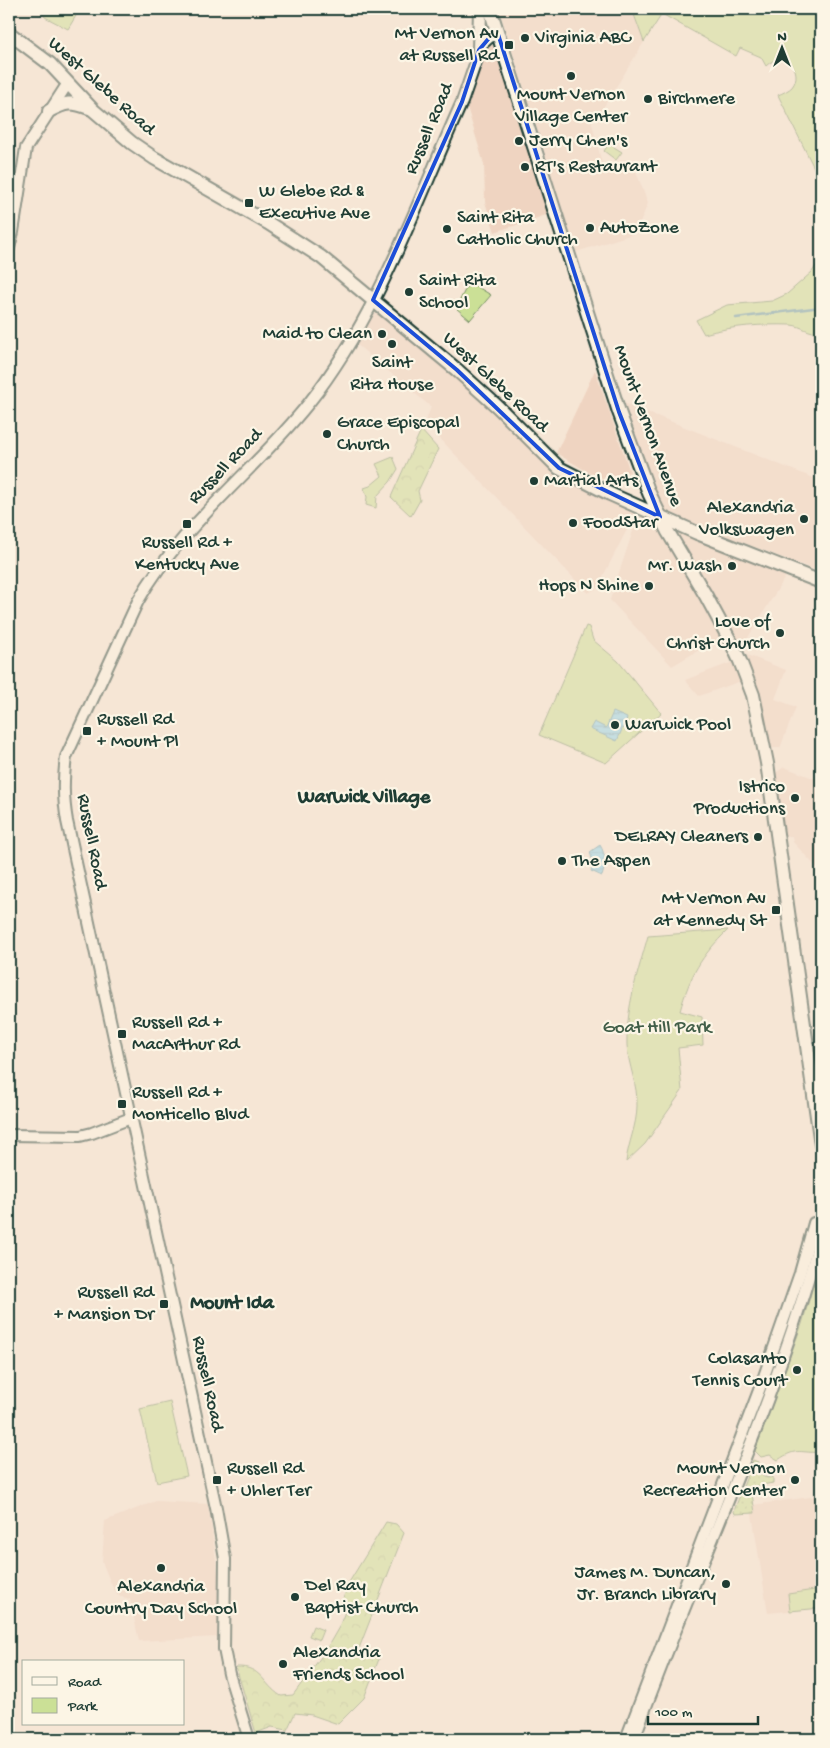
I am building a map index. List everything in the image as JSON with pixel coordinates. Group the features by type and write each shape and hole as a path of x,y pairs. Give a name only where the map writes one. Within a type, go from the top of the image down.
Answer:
{"main road":[{"path":"479,50 480,9"},
{"name":"Mount Vernon Avenue","path":"490,9 619,412 649,493 660,517 721,624 740,662 753,695 767,763 821,1145"},
{"name":"West Glebe Road","path":"9,33 50,64 92,109 132,143 154,158 314,251 491,401 555,465 571,475 696,533 821,582"},
{"path":"49,111 72,102 92,109"}],"street":[{"path":"479,50 485,40 498,34"},
{"name":"Russell Road","path":"249,1739 229,1674 224,1649 225,1556 67,821 63,794 66,757 138,600 146,587 178,543 274,443 308,404 340,359 392,262 462,102 472,77 479,50"},
{"path":"9,248 26,148 68,83"},
{"path":"9,1135 80,1136 131,1118"},
{"path":"634,1739 771,1388 805,1275 814,1223 821,1223"},
{"path":"626,1739 761,1385 821,1234"}],"highlighted area":[{"path":"498,34 619,412 660,517 559,468 457,370 373,300 462,102 479,50 490,37"}],"shaded area":[{"path":"499,9 632,9 644,42 598,116 589,111 604,172 633,164 648,203 636,233 576,252"},
{"path":"494,45 549,214 495,232 485,202 484,164 467,107 486,47"},
{"path":"376,312 448,371 555,473 567,481 635,514 597,588 588,593 425,423 431,407 355,343"},
{"path":"595,370 630,472 600,479 556,453"},
{"path":"624,403 821,481 821,572 665,513"},
{"path":"638,516 657,524 721,637 672,666 610,600"},
{"path":"674,530 787,574 744,644 740,642"},
{"path":"747,655 786,670 775,699 796,707 780,748 771,748"},
{"path":"733,662 741,681 699,696 685,680"},
{"path":"784,767 821,781 821,872 793,842 792,836 784,836 774,786 776,773"},
{"path":"821,1473 821,1608 768,1613 752,1514 754,1513 753,1505 818,1496 815,1474"},
{"name":"Alexandria Country Day School","path":"156,1501 208,1504 218,1574 217,1637 139,1641 130,1599 119,1596 113,1588 102,1562 105,1521"}],"green space":[{"path":"40,9 80,9 68,29 45,17"},
{"path":"632,9 821,9 821,182 778,95 791,88 795,80 796,74 791,63 779,59 766,66 761,57 740,48 736,56 662,14 644,42"},
{"path":"609,144 622,152 616,160 604,151"},
{"path":"821,258 821,332 813,332 791,325 769,325 736,327 704,334 696,320 727,305 772,301 787,294 812,272"},
{"path":"469,282 491,295 470,320 456,308"},
{"path":"421,430 438,449 418,491 420,500 411,516 391,497"},
{"path":"393,457 398,469 390,482 377,496 376,508 366,505 367,497 364,488 370,486 382,476 376,464"},
{"path":"586,626 589,627 593,640 618,661 661,713 606,763 539,735"},
{"name":"Goat Hill Park","path":"728,930 711,949 692,976 680,1011 702,1017 703,1045 678,1048 682,1091 645,1144 626,1162 636,1120 637,1106 636,1090 627,1045 628,1017 633,990 648,936"},
{"path":"821,1259 821,1452 795,1452 778,1460 770,1455 761,1457 755,1451 802,1324"},
{"path":"170,1402 187,1476 157,1482 140,1409"},
{"path":"753,1460 758,1462 758,1470 762,1476 766,1478 773,1477 773,1483 751,1487 755,1513 735,1514 734,1511"},
{"path":"386,1522 396,1524 404,1533 358,1651 379,1659 364,1698 338,1724 312,1715 295,1713 287,1730 272,1727 256,1733 236,1667 251,1669 281,1696 293,1695 324,1653 339,1627 348,1604 343,1599 348,1584"},
{"path":"821,1589 821,1608 790,1611 788,1594"},
{"path":"313,1626 323,1630 319,1640 309,1636"}],"water":[{"name":"Warwick Pool","path":"613,712 627,718 617,741 590,729 594,722 606,728"},
{"path":"600,845 605,860 602,876 591,871 593,862 590,852"}],"waterway":[{"path":"736,318 821,307"}],"place":[{"name":"Virginia ABC","path":"525,38"},
{"name":"Mt Vernon Av at Russell Rd","path":"509,45"},
{"name":"Mount Vernon Village Center","path":"571,76"},
{"name":"Birchmere","path":"648,99"},
{"name":"Jerry Chen's","path":"519,141"},
{"name":"RT's Restaurant","path":"525,167"},
{"name":"W Glebe Rd & Executive Ave","path":"249,203"},
{"name":"AutoZone","path":"590,228"},
{"name":"Saint Rita Catholic Church","path":"447,229"},
{"name":"Saint Rita School","path":"409,292"},
{"name":"Maid to Clean","path":"382,334"},
{"name":"Saint Rita House","path":"392,344"},
{"name":"Grace Episcopal Church","path":"327,434"},
{"name":"Martial Arts","path":"534,481"},
{"name":"Alexandria Volkswagen","path":"804,519"},
{"name":"FoodStar","path":"573,523"},
{"name":"Russell Rd + Kentucky Ave","path":"187,524"},
{"name":"Mr. Wash","path":"732,566"},
{"name":"Hops N Shine","path":"649,586"},
{"name":"Love of Christ Church","path":"780,633"},
{"name":"Warwick Pool","path":"615,725"},
{"name":"Russell Rd + Mount Pl","path":"87,731"},
{"name":"Istrico Productions","path":"795,798"},
{"name":"DELRAY Cleaners","path":"758,837"},
{"name":"The Aspen","path":"562,861"},
{"name":"Mt Vernon Av at Kennedy St","path":"776,910"},
{"name":"Russell Rd + MacArthur Rd","path":"122,1034"},
{"name":"Russell Rd + Monticello Blvd","path":"122,1104"},
{"name":"Russell Rd + Mansion Dr","path":"164,1304"},
{"name":"Colasanto Tennis Court","path":"797,1370"},
{"name":"Russell Rd + Uhler Ter","path":"217,1480"},
{"name":"Mount Vernon Recreation Center","path":"795,1480"},
{"name":"Alexandria Country Day School","path":"161,1568"},
{"name":"James M. Duncan, Jr. Branch Library","path":"726,1584"},
{"name":"Del Ray Baptist Church","path":"295,1597"},
{"name":"Alexandria Friends School","path":"283,1664"}],"district":[{"name":"Warwick Village","path":"364,798"},
{"name":"Mount Ida","path":"232,1304"}]}
